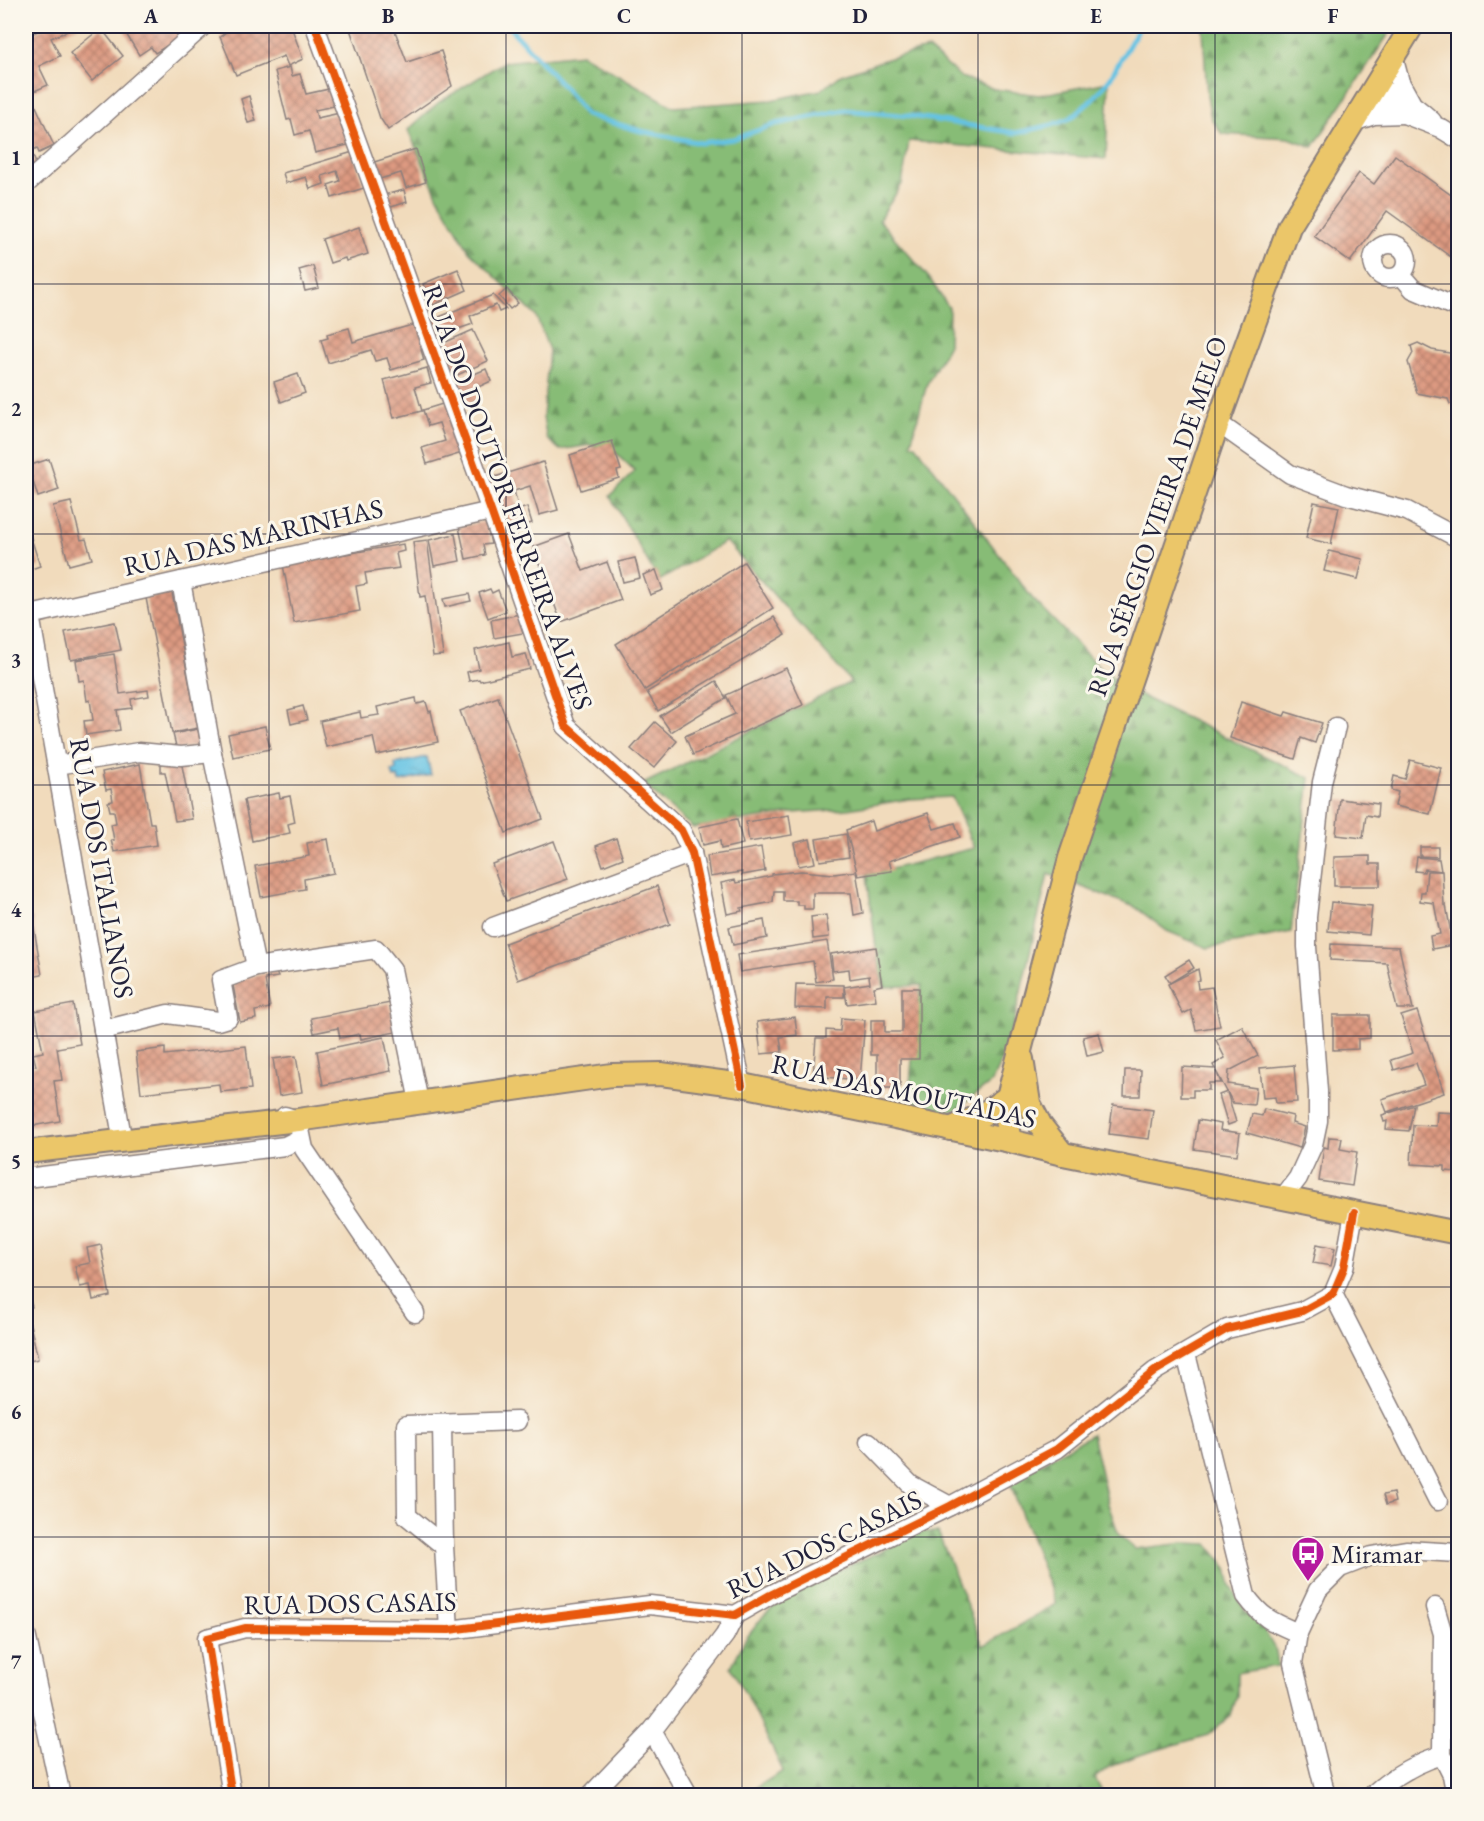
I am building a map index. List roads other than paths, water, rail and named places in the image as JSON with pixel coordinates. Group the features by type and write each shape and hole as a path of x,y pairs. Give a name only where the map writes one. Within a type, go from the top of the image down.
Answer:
{"main road":[{"name":"RUA SÉRGIO VIEIRA DE MELO","path":"1064,1154 1018,1100 1021,1051 1070,858 1218,423 1289,227 1412,26"},
{"name":"RUA DAS MOUTADAS","path":"26,1152 299,1129 419,1102 612,1075 661,1074 742,1085 1064,1154 1458,1233"},
{"path":"950,1129 1018,1100 1023,1123 1010,1141"}],"street":[{"path":"26,184 203,26"},
{"name":"RUA DO DOUTOR FERREIRA ALVES","path":"315,26 491,511 566,726 681,830 692,852 742,1085"},
{"path":"1394,56 1395,68 1408,109"},
{"path":"1374,88 1383,102 1408,109 1458,139"},
{"path":"1353,122 1374,115 1408,109"},
{"path":"1401,275 1413,289 1458,308"},
{"path":"1218,423 1290,474 1346,495 1407,511 1458,538"},
{"name":"RUA DAS MARINHAS","path":"28,615 491,511"},
{"path":"181,581 212,753 256,967"},
{"name":"RUA DOS ITALIANOS","path":"28,615 57,765 121,1131"},
{"path":"1282,1199 1298,1178 1313,1145 1318,1121 1307,917 1322,782 1336,727"},
{"path":"57,765 139,752 181,756 212,753"},
{"path":"492,927 692,852"},
{"path":"104,1030 168,1014 218,1021 228,1018 221,980 256,967 375,949 392,969 419,1102"},
{"name":"RUA DAS MOUTADAS","path":"26,1142 278,1114 299,1129 285,1146 26,1178"},
{"path":"299,1129 304,1149 415,1313"},
{"path":"1354,1213 1344,1268 1333,1294 1438,1501"},
{"name":"RUA DOS CASAIS","path":"232,1796 207,1638 245,1629 449,1630 650,1605 735,1616 770,1595 950,1506 1057,1449 1155,1371 1227,1329 1302,1311 1333,1294"},
{"path":"1186,1354 1246,1596 1257,1611 1268,1620 1298,1633"},
{"path":"444,1546 408,1516 406,1425 517,1421"},
{"path":"442,1424 444,1546 449,1630"},
{"name":"RUA DOS CASAIS","path":"869,1442 910,1485 950,1506"},
{"path":"1326,1796 1293,1664 1298,1633 1318,1590 1340,1568 1371,1556 1406,1550 1458,1553"},
{"path":"1435,1607 1443,1634 1442,1755 1452,1775 1456,1796"},
{"path":"590,1796 652,1731 725,1635 735,1616"},
{"path":"26,1634 61,1796"},
{"path":"652,1731 689,1796"},
{"path":"1371,1796 1399,1773 1421,1761 1442,1755"}],"water":[{"path":"427,757 431,775 399,782 398,777 394,778 392,771 396,770 395,764"}],"waterway":[{"path":"508,26 563,86 586,115 641,131 701,143 733,139 776,124 845,110 911,116 1016,133 1052,125 1071,118 1093,99 1109,80 1140,26"}],"place":[{"name":"Miramar","path":"1308,1582"}]}
